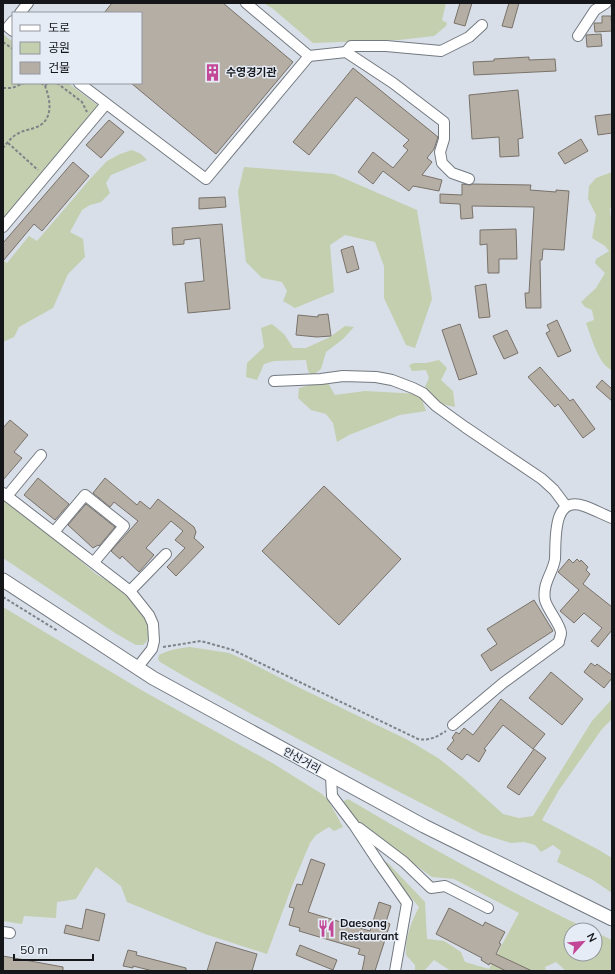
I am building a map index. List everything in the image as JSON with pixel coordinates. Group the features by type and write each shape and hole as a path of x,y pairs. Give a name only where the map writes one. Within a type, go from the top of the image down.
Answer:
{"main road":[{"name":"안산거리","path":"3,580 160,682 424,826 612,919"}],"street":[{"path":"21,12 28,3"},
{"path":"246,3 309,56"},
{"path":"578,36 595,10 606,3"},
{"path":"12,22 8,27 12,30"},
{"path":"346,52 351,46 386,46 441,51 469,37 482,25"},
{"path":"80,84 206,178 309,56 346,52 393,83 444,122 444,139 440,152 442,163 452,173 469,179"},
{"path":"3,227 106,104"},
{"path":"274,381 321,379 343,376 376,377 392,380 413,388 423,393 436,406 465,428 542,479 554,490 566,506"},
{"path":"41,455 5,494 130,591 149,615 153,624 154,640 152,649 137,668"},
{"path":"54,532 85,495 124,526 94,562"},
{"path":"453,726 503,683 559,642 561,632 546,600 546,583 554,561 556,534 560,514 566,506 574,504 583,505 612,518"},
{"path":"130,591 166,554"},
{"path":"331,776 332,796 354,825 407,903 395,971"},
{"path":"354,825 404,862 431,888 445,886 488,908"}],"path":[{"path":"3,42 12,48"},
{"path":"3,88 12,88 22,84"},
{"path":"3,148 19,133 40,126 45,120 51,107 50,96 42,84"},
{"path":"58,84 82,102 85,106 87,114"},
{"path":"8,143 41,173"},
{"path":"152,649 201,641 233,650 418,739 426,740 438,736 453,726"}],"green space":[{"path":"263,3 446,3 442,20 447,23 446,26 434,36 399,40 313,43 272,8"},
{"path":"3,34 12,41 12,84 69,84 100,107 3,220"},
{"path":"132,150 141,154 147,160 111,175 106,183 110,193 101,202 90,205 82,210 70,232 83,239 85,257 68,274 53,308 19,327 14,337 3,342 3,260 7,263 29,236 37,241 107,161"},
{"path":"244,167 334,174 417,210 432,299 415,348 406,345 384,298 384,266 375,242 345,235 330,245 334,292 295,308 283,301 287,291 282,282 262,278 246,262 238,192"},
{"path":"612,172 612,209 610,208 612,232 612,370 603,363 599,357 586,323 594,320 592,310 585,307 581,302 596,288 605,273 595,263 596,259 609,251 605,246 592,238 596,215 588,199 589,186 596,178"},
{"path":"272,324 284,334 293,348 306,348 330,337 345,326 354,327 343,339 326,352 321,369 312,376 308,371 306,360 274,361 264,364 257,380 246,377 247,363 264,347 261,328"},
{"path":"439,360 447,368 441,380 453,391 455,407 437,403 425,387 429,378 426,370 412,371 409,365"},
{"path":"328,383 335,395 365,391 420,394 426,411 400,415 349,435 337,442 333,423 326,414 311,410 298,398 299,388 313,384"},
{"path":"3,498 50,534 96,574 127,592 145,614 151,628 147,641 143,645 136,645 115,633 3,558"},
{"path":"3,607 143,691 274,764 322,794 328,800 343,827 334,831 329,827 316,835 310,843 292,886 267,954 205,934 127,902 121,886 96,867 76,899 57,902 56,918 24,916 22,924 3,921"},
{"path":"190,647 229,653 408,740 438,758 462,777 503,814 519,818 533,816 592,721 612,699 612,719 602,729 559,790 542,820 612,858 612,893 593,880 557,862 561,851 553,845 541,852 535,845 524,842 511,843 482,834 360,772 280,729 200,685 160,662 158,659 159,655 167,652"},
{"path":"348,799 468,868 573,922 563,922 563,962 603,962 603,936 612,940 612,971 566,971 556,962 545,967 546,971 451,971 434,960 424,971 415,971 415,965 406,955 406,942 413,919 419,907 383,865 387,862 425,902 427,939 444,941 461,952 465,962 489,969 519,913 454,879 432,877 359,824 344,805 344,801"}],"building":[{"name":"수영경기관","path":"112,3 223,3 293,62 216,154 132,84 142,84 142,12 105,12"},
{"path":"460,3 472,3 465,26 454,23"},
{"path":"509,3 519,3 512,28 502,26"},
{"path":"602,16 611,16 612,31 595,32 594,23 602,23"},
{"path":"601,34 602,46 587,47 586,35"},
{"path":"529,57 529,60 555,59 556,71 474,75 473,62"},
{"path":"353,68 438,137 434,149 427,158 432,162 422,175 442,180 439,191 413,186 409,191 383,171 373,184 358,172 373,152 393,168 408,150 403,146 409,140 356,97 309,155 293,142"},
{"path":"518,90 523,138 518,139 519,156 500,157 499,137 472,139 469,95"},
{"path":"612,114 612,133 598,135 595,116"},
{"path":"109,120 124,132 101,158 86,145"},
{"path":"581,139 588,151 565,164 558,153"},
{"path":"73,162 89,176 42,231 34,224 3,261 3,243"},
{"path":"462,184 531,185 530,190 556,192 556,190 569,191 564,250 543,249 542,260 540,260 541,308 526,308 525,293 529,293 534,207 472,206 473,218 461,219 460,204 440,203 440,194 462,195"},
{"path":"225,197 226,207 199,209 199,198"},
{"path":"222,224 230,309 188,313 185,283 204,281 200,238 184,240 184,244 173,245 172,228"},
{"path":"516,229 517,259 499,259 499,273 488,273 487,244 480,245 480,230"},
{"path":"353,246 359,269 347,273 341,250"},
{"path":"486,284 490,317 479,318 475,286"},
{"path":"328,314 331,336 317,337 296,335 298,315 318,317 318,315"},
{"path":"557,320 571,351 558,357 546,333 550,331 547,325"},
{"path":"460,324 477,374 459,380 442,330"},
{"path":"507,330 518,353 504,359 493,336"},
{"path":"540,367 570,401 573,399 595,429 583,438 558,404 555,407 528,377"},
{"path":"602,380 612,389 612,401 596,387"},
{"path":"10,420 28,435 14,452 22,458 3,480 3,428"},
{"path":"38,478 69,504 55,520 24,495"},
{"path":"105,478 137,505 140,501 150,509 158,499 194,527 196,532 194,538 204,547 176,576 167,567 185,548 175,540 183,531 171,521 146,548 154,555 139,572 122,556 120,559 111,551 138,521 114,502 110,507 93,493"},
{"path":"324,486 401,559 339,625 262,551"},
{"path":"86,504 115,527 99,546 98,545 93,548 68,525"},
{"path":"569,559 573,563 577,559 580,562 581,560 588,567 586,570 590,574 583,584 612,607 612,630 598,647 591,641 602,628 584,613 574,623 560,611 579,590 558,572"},
{"path":"534,600 553,631 491,671 481,655 497,644 487,629"},
{"path":"591,663 595,666 597,664 612,675 612,678 604,688 584,672"},
{"path":"551,672 583,699 562,725 529,698"},
{"path":"501,699 545,734 533,749 503,725 484,749 486,750 479,762 467,754 462,760 447,749 454,740 452,738 456,732 459,734 464,728 473,735"},
{"path":"534,749 546,758 519,795 507,787"},
{"path":"311,859 325,864 308,912 370,931 379,902 391,906 386,922 390,924 375,971 362,971 365,956 358,954 360,949 299,931 300,928 289,925 294,908 289,907 297,884 302,885"},
{"path":"449,908 483,926 485,922 505,932 499,943 501,944 496,954 532,971 506,971 490,963 489,965 481,960 482,958 436,934"},
{"path":"86,909 105,914 99,941 64,933 66,925 82,929"},
{"path":"216,942 257,954 252,971 207,971"},
{"path":"300,945 337,960 333,970 296,955"},
{"path":"128,950 137,952 136,955 186,968 186,971 153,971 133,966 133,968 123,966"},
{"path":"3,956 63,967 63,971 3,971"}],"place":[{"name":"수영경기관","path":"213,72"},
{"name":"Daesong Restaurant","path":"327,929"}]}
